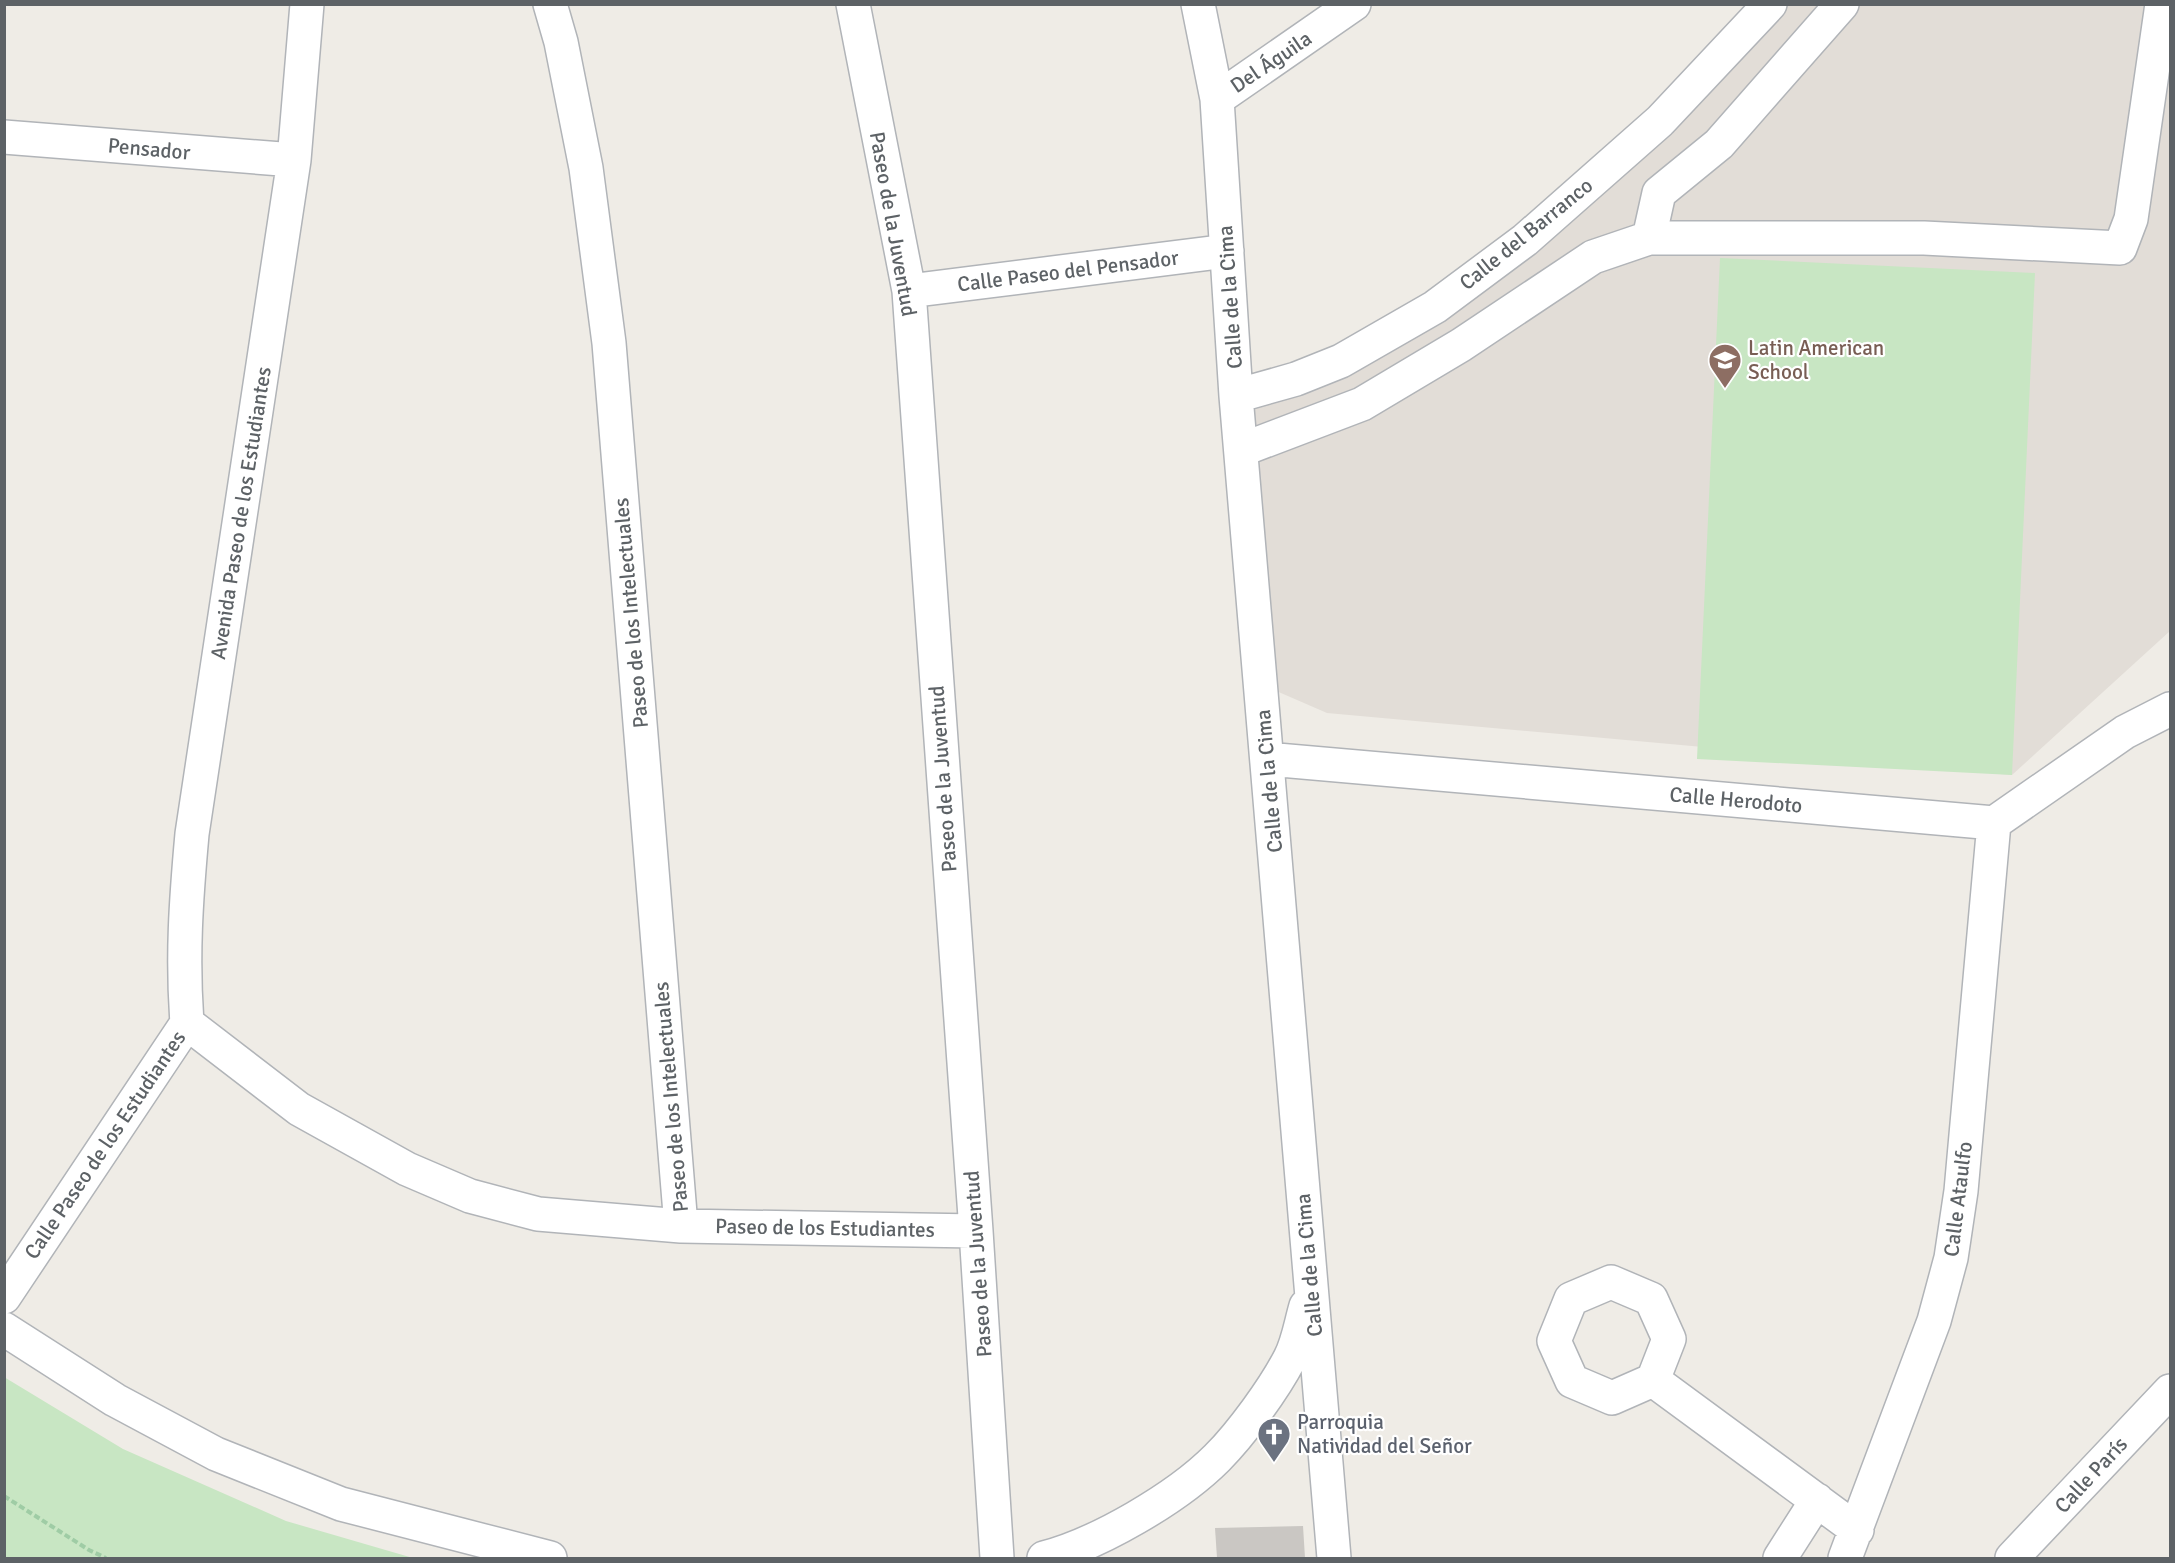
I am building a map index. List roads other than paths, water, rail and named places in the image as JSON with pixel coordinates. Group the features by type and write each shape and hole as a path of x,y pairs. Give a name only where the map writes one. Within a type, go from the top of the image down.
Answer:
{"street":[{"name":"Avenida Paseo de los Estudiantes","path":"187,1023 183,971 185,912 192,834 294,160 307,4"},
{"name":"Paseo de los Intelectuales","path":"550,4 561,42 586,168 609,343 681,1226"},
{"name":"Paseo de la Juventud","path":"853,4 909,291 997,1558"},
{"name":"Calle de la Cima","path":"1198,4 1216,99 1236,396 1334,1558"},
{"name":"Del Águila","path":"1216,99 1354,4"},
{"name":"Calle del Barranco","path":"1236,396 1296,379 1341,361 1435,307 1525,240 1660,121 1770,4"},
{"path":"1649,238 1659,193 1719,144 1842,4"},
{"path":"1241,450 1362,404 1461,345 1593,257 1649,238 1924,238 2120,248 2131,219 2162,4"},
{"name":"Pensador","path":"4,137 294,160"},
{"name":"Calle Paseo del Pensador","path":"909,291 1227,251"},
{"path":"1994,823 2125,732 2170,709"},
{"name":"Calle Herodoto","path":"1267,759 1994,823"},
{"name":"Calle Ataulfo","path":"1851,1544 1934,1321 1951,1258 1961,1191 1994,823"},
{"name":"Paseo de los Estudiantes","path":"187,1023 299,1109 407,1169 470,1196 538,1214 681,1226 976,1232"},
{"name":"Calle Paseo de los Estudiantes","path":"4,1297 187,1023"},
{"path":"1044,1558 1061,1554 1124,1524 1172,1494 1216,1458 1255,1412 1290,1358 1311,1290"},
{"path":"4,1329 115,1400 216,1454 341,1504 550,1558"},
{"path":"1653,1380 1817,1500 1851,1544"},
{"name":"Calle París","path":"2013,1558 2170,1391"},
{"path":"1779,1558 1817,1500"}],"place":[{"name":"Latin American School","path":"1725,389"},
{"name":"Parroquia Natividad del Señor","path":"1274,1463"}]}
